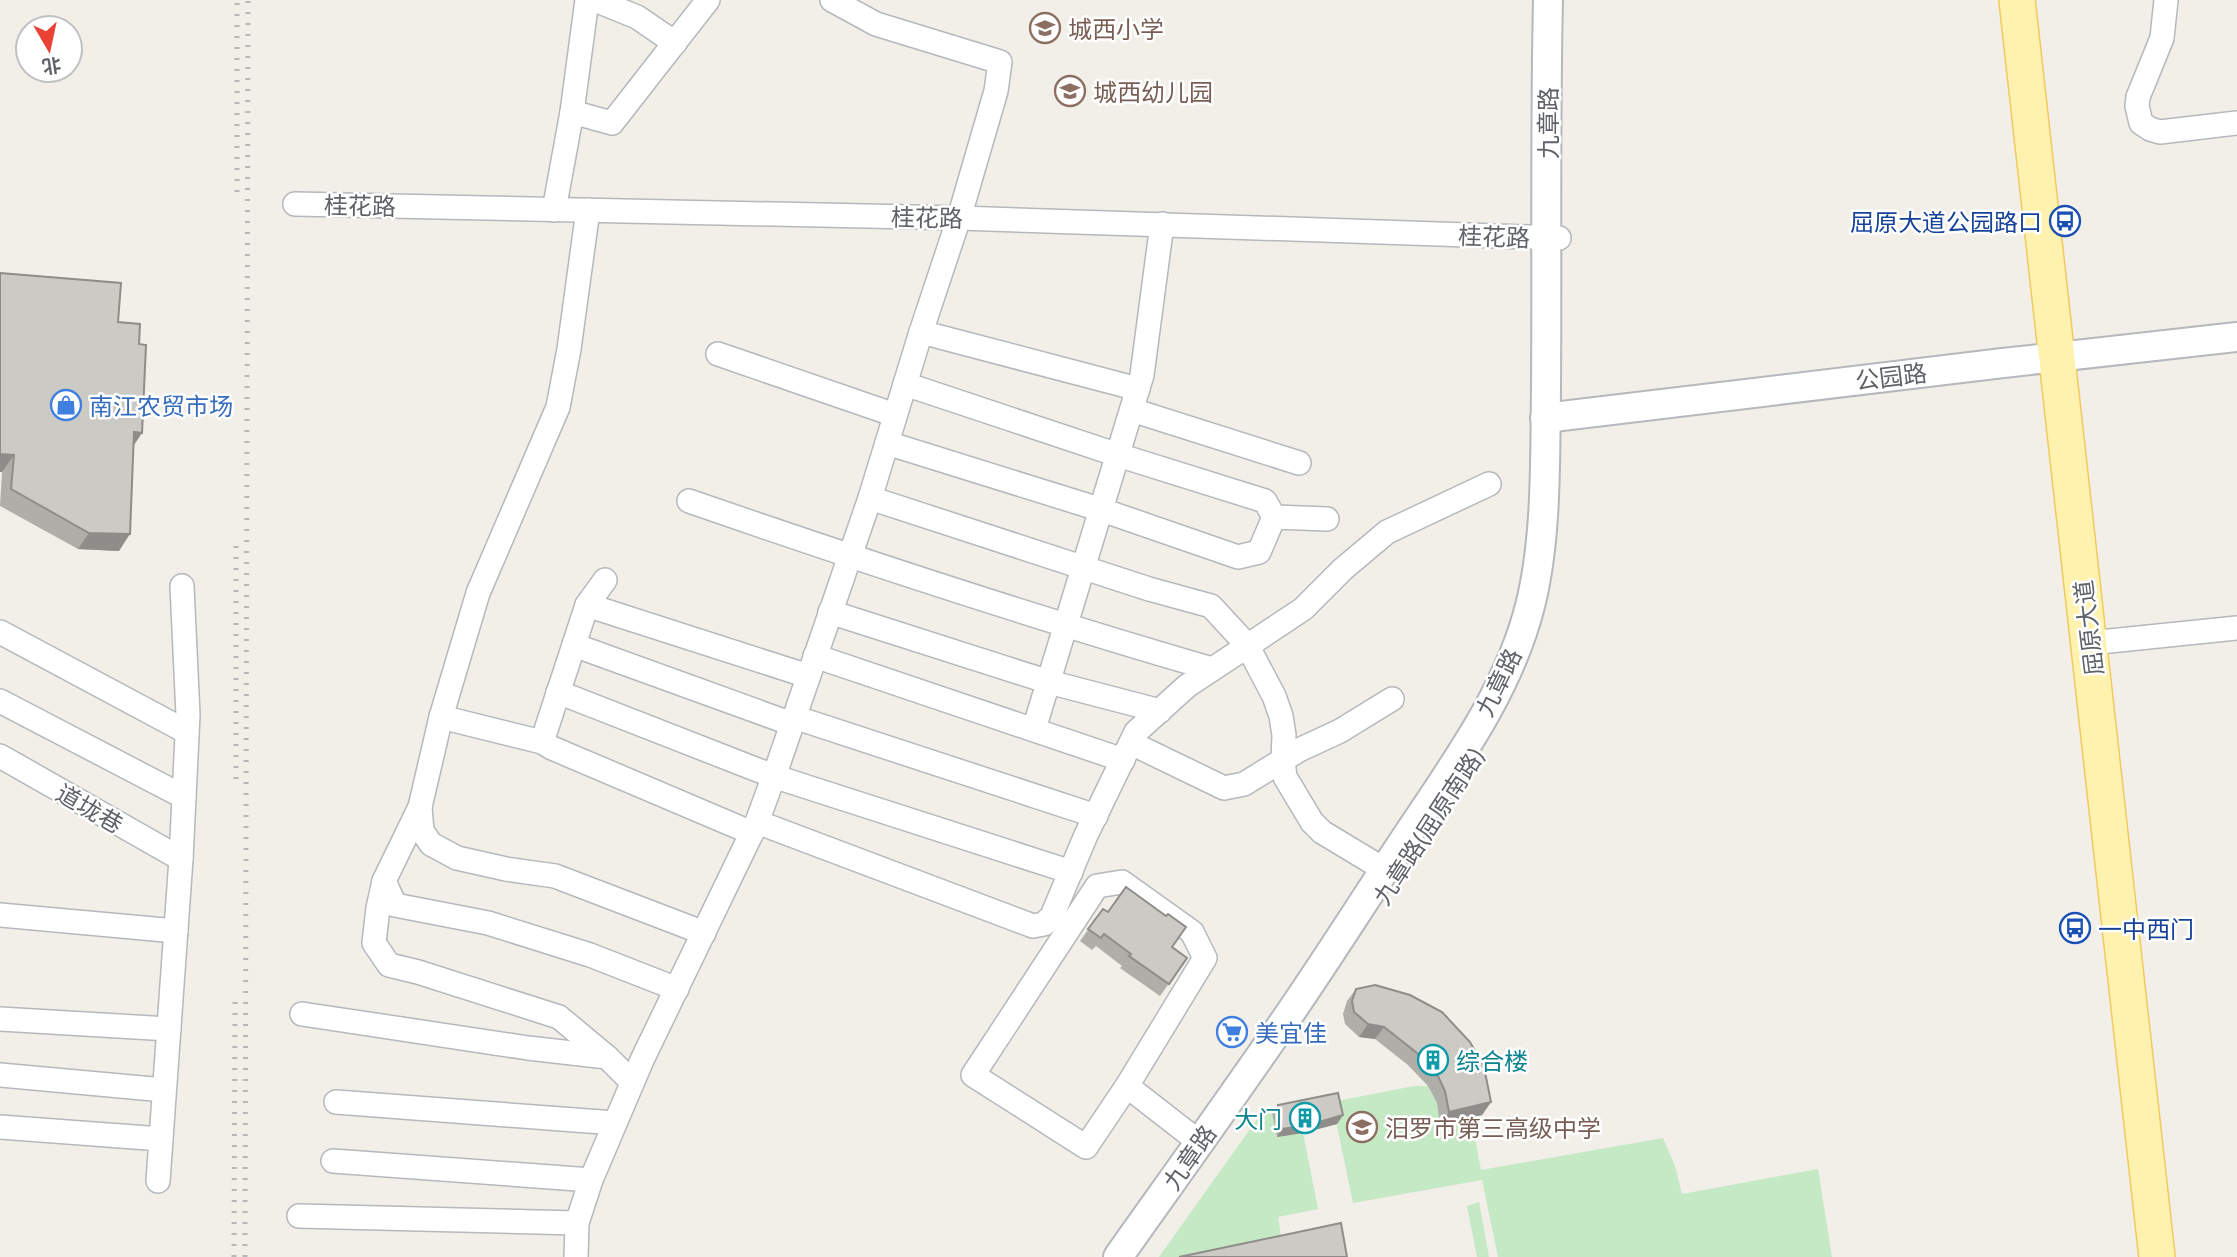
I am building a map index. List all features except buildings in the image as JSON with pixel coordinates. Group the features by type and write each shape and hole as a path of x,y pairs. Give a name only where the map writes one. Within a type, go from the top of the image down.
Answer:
{"main road":[{"name":"屈原大道","path":"1996,0 2045,358 2090,643 2157,1257"},
{"name":"屈原大道","path":"2017,0 2045,358 2134,1257"}],"street":[{"path":"554,210 572,112 587,0"},
{"path":"595,0 637,17 675,43"},
{"path":"572,112 612,123 708,0"},
{"path":"576,1257 577,1223 591,1180 632,1082 754,827 773,776 870,498 959,218 996,91 1000,62 876,24 832,0"},
{"name":"九章路","path":"1118,1257 1288,1017 1385,870 1461,752 1514,656 1531,602 1540,546 1551,418 1554,238 1546,89 1548,0"},
{"path":"1554,238 1560,0"},
{"path":"2166,0 2162,38 2138,97 2141,123 2160,132 2237,123"},
{"name":"桂花路","path":"295,204 959,218 1554,238"},
{"path":"588,210 569,349 558,407 478,593 441,717 421,807 384,881 374,943 389,965 559,1017 632,1082"},
{"path":"1034,729 1142,375 1162,224"},
{"path":"921,332 1135,400 1299,463"},
{"name":"公园路","path":"1551,418 2237,337"},
{"path":"718,354 895,415"},
{"path":"905,384 1118,455 1265,500 1274,517"},
{"name":"九章路(屈原南路)","path":"1137,1257 1299,1026 1501,708 1527,655 1546,599 1553,547 1551,418"},
{"path":"887,443 1102,510 1238,557 1259,552 1274,517"},
{"path":"441,717 542,742 754,827 1033,926 1044,924 1052,916 1136,732 1188,686 1303,608 1387,532 1489,485"},
{"path":"870,498 1149,589 1212,606 1248,645 1274,696 1281,716 1285,777 1312,822 1322,832 1385,870"},
{"path":"689,501 1066,627 1212,669"},
{"path":"1274,517 1327,519"},
{"path":"542,742 587,605 605,580"},
{"path":"158,1181 181,859 187,732 182,586"},
{"path":"587,605 1034,729 1127,751 1224,788 1244,784 1392,699"},
{"path":"830,612 1049,682 1160,711"},
{"path":"2090,643 2237,628"},
{"path":"0,632 187,732"},
{"path":"574,645 793,720 1096,816"},
{"path":"558,692 773,776 1071,872"},
{"path":"0,701 184,797"},
{"name":"道垅巷","path":"0,756 181,859"},
{"path":"421,807 422,831 432,845 457,858 555,876 704,933"},
{"path":"384,881 395,905 488,923 590,955 677,989"},
{"path":"1122,882 1192,932 1205,958 1126,1086 1086,1147 973,1075 1097,886 1122,882"},
{"path":"0,915 176,931"},
{"path":"302,1014 607,1057"},
{"path":"0,1019 169,1029"},
{"path":"0,1075 164,1090"},
{"path":"1126,1086 1199,1142"},
{"path":"336,1102 615,1123"},
{"path":"0,1127 161,1139"},
{"path":"333,1161 591,1180"},
{"path":"299,1216 577,1223"}],"green space":[{"path":"1414,1086 1428,1086 1437,1103 1471,1117 1481,1170 1663,1138 1675,1166 1682,1194 1818,1169 1832,1257 1498,1257 1482,1180 1353,1203 1332,1102"},
{"path":"1272,1113 1277,1137 1303,1133 1318,1209 1278,1217 1282,1242 1204,1257 1159,1257 1260,1115"},
{"path":"1479,1202 1489,1257 1477,1257 1467,1206"}],"railway":[{"path":"237,0 237,192"},
{"path":"245,1257 248,0"},
{"path":"236,546 236,787"},
{"path":"234,1257 235,994"}],"place":[{"name":"城西小学","path":"1045,28"},
{"name":"城西幼儿园","path":"1070,91"},
{"name":"屈原大道公园路口","path":"2065,221"},
{"name":"南江农贸市场","path":"66,405"},
{"name":"一中西门","path":"2075,928"},
{"name":"美宜佳","path":"1232,1032"},
{"name":"综合楼","path":"1433,1060"},
{"name":"大门","path":"1305,1118"},
{"name":"汨罗市第三高级中学","path":"1362,1127"}]}
